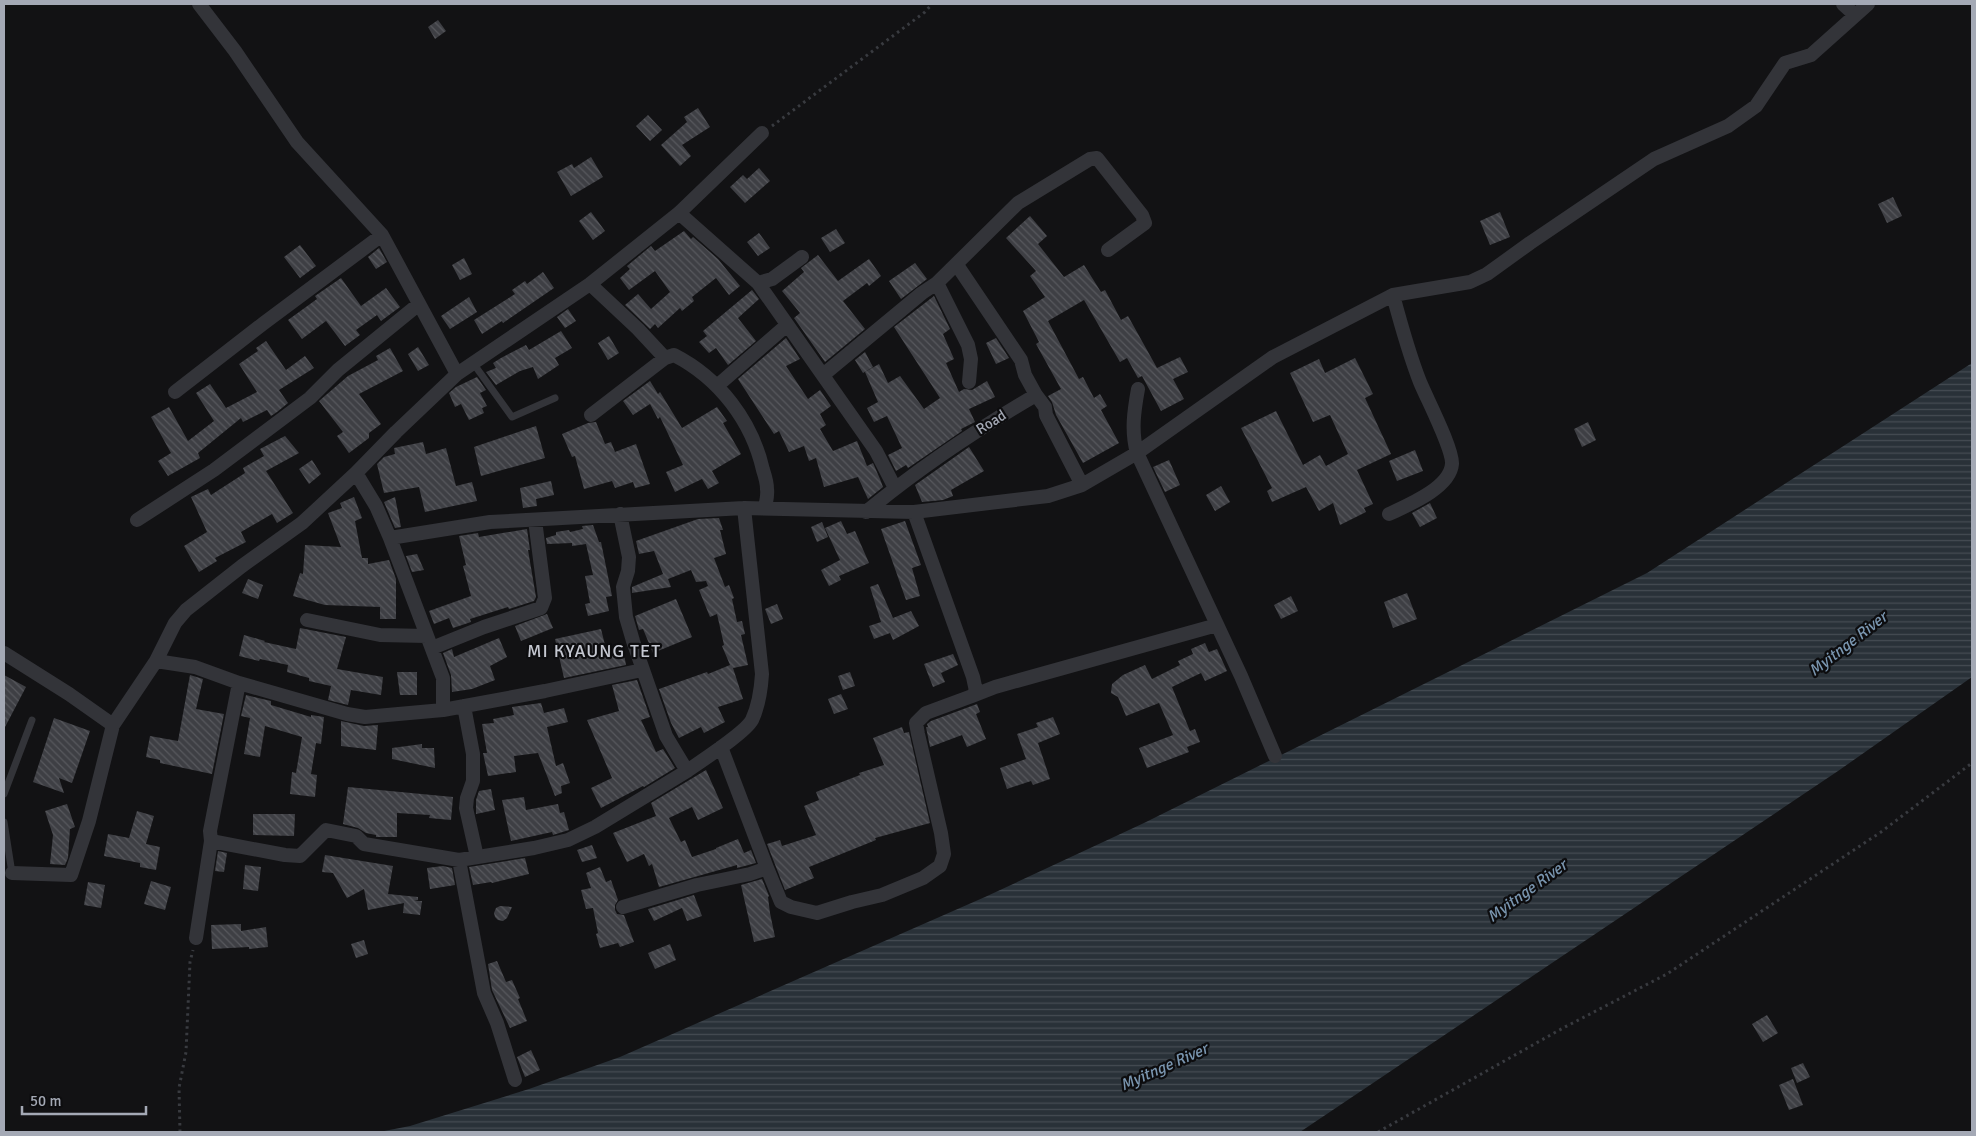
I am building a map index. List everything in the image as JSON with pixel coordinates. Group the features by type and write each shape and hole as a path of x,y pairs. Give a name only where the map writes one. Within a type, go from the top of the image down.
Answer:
{"street":[{"path":"199,4 298,142 382,235 457,374"},
{"path":"1843,4 1855,15"},
{"path":"390,538 490,522 620,514 744,508 914,512 1048,496 1082,486 1136,453 1273,357 1393,295 1470,282 1488,274 1530,243 1654,159 1728,126 1756,106 1785,63 1810,55 1868,4"},
{"path":"12,873 71,875 89,821 113,725 156,661 175,623 186,610 242,566 302,523 356,474 396,432 457,374 590,284 679,212 762,134"},
{"path":"823,375 922,293 937,283 1018,203 1090,159 1097,158 1142,215 1145,223 1108,250"},
{"path":"679,212 758,283 876,451 895,488"},
{"path":"175,392 382,235"},
{"path":"758,283 772,279 802,258"},
{"path":"957,265 1020,360 1025,375 1045,407 1046,415 1082,486"},
{"path":"937,283 968,346 971,359 969,382"},
{"path":"590,284 638,329 665,358"},
{"path":"1389,514 1430,493 1446,479 1452,464 1448,448 1411,357 1393,295"},
{"path":"136,520 214,470 310,398 338,370 419,304"},
{"path":"717,386 787,325"},
{"path":"591,415 665,358 674,355 688,362 717,386 743,418 760,457 768,488 766,508"},
{"path":"1138,389 1134,414 1133,441 1136,453 1241,676 1274,756"},
{"name":"Road","path":"866,512 895,488 984,425 1036,395"},
{"path":"356,474 376,506 390,538 429,642 442,678 443,710"},
{"path":"211,841 285,855 300,856 326,830 356,836 364,844 459,860 534,848 568,840 594,827 687,771 721,748 751,722 760,698 762,674 744,508"},
{"path":"914,512 973,677 976,691 972,696"},
{"path":"620,514 629,557 628,570 623,587 626,616 642,670 666,736 687,771"},
{"path":"307,620 380,635 429,642 484,627 541,608 545,598 535,520"},
{"path":"721,748 781,902 791,907 817,913 882,895 923,878 940,866 944,854 941,833 916,723 926,713 995,687 1217,625"},
{"path":"4,653 69,694 113,725"},
{"path":"156,661 195,667 239,683 347,714 365,717 443,710 561,688 642,670"},
{"path":"196,938 211,841 210,831 239,683"},
{"path":"464,706 473,754 473,781 467,798 466,808 477,857"},
{"path":"459,860 484,993 497,1023 516,1080"},
{"path":"623,907 697,885 750,874 767,868"}],"lane":[{"path":"473,363 512,417 556,398"},
{"path":"4,794 32,720"},
{"path":"4,822 12,873"}],"path":[{"path":"762,134 925,12 932,4"},
{"path":"1378,1132 1563,1028 1667,974 1881,832 1972,763"},
{"path":"180,1132 179,1088 186,1052 190,962 196,938"}],"water":[{"name":"Myitnge River","path":"1972,363 1972,677 1838,771 1300,1132 379,1132 410,1126 529,1089 620,1057 985,897 1144,823 1647,573"}],"building":[{"path":"438,20 446,31 435,39 428,27"},
{"path":"698,108 710,127 682,145 691,156 680,166 661,145 687,122 684,117"},
{"path":"648,115 662,130 650,141 636,126"},
{"path":"591,157 603,177 571,196 557,172 572,164 574,168"},
{"path":"759,168 770,181 745,203 730,187 743,175 747,179"},
{"path":"1893,197 1902,216 1887,223 1878,204"},
{"path":"591,212 605,231 593,240 579,221"},
{"path":"1500,212 1510,237 1490,245 1480,221"},
{"path":"1030,216 1047,236 1038,244 1064,277 1084,265 1101,292 1105,290 1121,320 1128,316 1157,368 1180,357 1188,372 1173,379 1184,399 1161,411 1142,376 1138,378 1127,358 1120,362 1084,300 1048,321 1079,379 1083,377 1094,398 1100,394 1107,406 1101,410 1119,443 1083,463 1056,415 1048,396 1061,389 1036,344 1039,342 1023,311 1045,297 1030,276 1036,271 1006,238"},
{"path":"836,229 845,243 830,252 821,238"},
{"path":"684,231 691,239 693,237 718,259 740,286 729,295 716,278 692,297 694,301 682,311 680,308 658,328 655,324 650,329 625,305 638,294 651,309 670,292 655,271 629,290 620,278 630,269 627,266 651,246 655,251"},
{"path":"759,233 770,248 758,256 747,242"},
{"path":"300,245 316,266 300,278 284,257"},
{"path":"379,248 387,262 376,269 368,257"},
{"path":"818,255 838,281 869,259 881,276 869,286 867,283 843,301 865,329 825,362 794,318 800,313 782,291 804,272 801,268"},
{"path":"464,258 472,274 460,280 452,265"},
{"path":"915,263 927,279 901,299 889,281"},
{"path":"543,272 554,288 503,323 502,321 482,334 474,320 515,294 512,290 525,281 527,284"},
{"path":"341,278 361,306 386,288 400,307 381,321 377,315 356,330 360,335 345,346 326,321 302,339 288,320 317,299 315,296"},
{"path":"752,290 759,299 738,318 756,341 728,365 716,348 709,353 699,342 707,336 703,331"},
{"path":"934,296 950,329 943,334 954,359 946,363 959,392 964,389 972,390 987,381 995,397 969,409 975,422 961,429 962,431 908,468 906,465 896,471 888,455 902,448 887,416 874,422 867,408 878,402 865,372 879,364 888,383 900,376 924,409 940,398 894,327"},
{"path":"469,297 477,312 450,329 441,316"},
{"path":"568,309 576,321 565,328 557,317"},
{"path":"561,331 572,348 555,358 559,365 538,379 533,367 520,371 496,385 486,372 496,368 493,363 501,358 526,345 529,350"},
{"path":"609,336 619,353 608,360 598,343"},
{"path":"786,338 800,359 786,366 808,399 820,390 831,406 820,414 826,425 820,429 833,451 857,441 867,466 873,463 883,487 868,499 858,477 824,487 816,458 809,461 804,446 789,452 779,431 774,434 738,379"},
{"path":"996,338 1009,358 996,364 986,343"},
{"path":"266,341 286,370 305,356 314,368 279,390 288,403 277,412 271,416 267,410 243,422 241,418 198,453 200,458 168,476 158,461 171,453 151,417 169,407 188,441 214,421 196,393 210,384 226,408 257,392 239,364 258,351 256,348"},
{"path":"418,347 429,365 418,371 408,354"},
{"path":"390,348 403,371 359,394 381,424 369,433 369,438 349,453 337,436 343,432 319,401 348,376 378,360 376,356"},
{"path":"865,352 873,367 863,373 855,360"},
{"path":"1355,358 1373,394 1365,398 1391,454 1357,470 1373,504 1364,508 1366,512 1340,525 1333,503 1319,511 1306,487 1272,502 1267,491 1272,488 1241,428 1276,411 1303,465 1320,455 1326,466 1348,454 1330,415 1313,422 1290,373 1319,359 1325,373"},
{"path":"477,377 486,390 480,393 487,406 482,408 484,413 469,420 461,404 455,407 449,393 456,387"},
{"path":"650,381 658,394 660,392 682,428 717,407 727,421 723,423 741,454 712,471 719,483 708,489 702,479 675,492 666,472 683,465 660,417 658,419 650,404 633,415 623,401"},
{"path":"596,422 605,444 611,442 615,452 636,444 650,484 635,488 633,482 615,488 612,481 584,489 575,456 572,457 562,434 588,423"},
{"path":"1588,422 1596,440 1582,447 1574,429"},
{"path":"536,426 545,458 481,476 474,447"},
{"path":"285,436 299,453 266,471 293,513 277,523 272,514 241,532 246,542 215,558 217,561 199,572 184,546 207,532 191,497 208,489 211,495 245,473 243,468 264,456 260,449"},
{"path":"423,442 426,454 446,448 456,486 472,482 477,501 425,512 419,487 384,493 377,464 384,457 395,454 394,448"},
{"path":"969,447 984,471 951,490 953,496 943,500 922,502 915,485"},
{"path":"1415,450 1423,471 1397,481 1389,461"},
{"path":"312,460 321,474 309,484 299,469"},
{"path":"1169,460 1180,485 1165,492 1153,467"},
{"path":"551,481 554,495 536,499 537,506 523,508 520,488"},
{"path":"1221,486 1230,502 1215,511 1206,495"},
{"path":"354,497 362,518 355,521 362,558 368,558 368,564 389,560 396,579 396,619 380,619 380,607 325,605 293,596 300,573 303,574 305,545 341,547 328,513 342,508 340,503"},
{"path":"395,497 401,527 395,528 384,502"},
{"path":"1430,503 1437,518 1420,527 1412,513"},
{"path":"719,518 723,530 720,530 726,554 714,558 725,587 729,585 734,598 732,599 737,622 742,621 745,634 741,635 748,665 733,668 743,699 718,707 725,722 704,733 701,727 679,738 671,723 659,689 730,665 722,646 724,645 717,614 710,617 699,590 708,586 706,581 696,582 691,570 668,579 671,587 632,593 632,587 663,574 654,551 639,554 636,541 698,519"},
{"path":"841,521 847,534 855,531 869,563 839,576 841,580 829,586 821,570 840,560 825,528"},
{"path":"905,521 921,565 912,568 920,596 906,600 881,529"},
{"path":"822,522 828,537 817,542 811,527"},
{"path":"593,525 599,542 601,542 612,596 606,597 609,611 588,616 585,604 590,603 585,576 593,575 586,544 572,546 572,543 547,544 546,538 556,535 556,532 569,530 570,532 583,529 582,526"},
{"path":"527,529 530,550 528,550 536,597 534,601 470,619 471,622 453,628 449,618 434,624 429,611 471,596 463,566 466,565 459,536 478,533 479,537"},
{"path":"417,554 424,570 412,572 406,556"},
{"path":"248,579 263,585 258,599 242,593"},
{"path":"878,584 893,618 911,611 919,626 893,640 890,633 874,639 869,626 881,622 870,587"},
{"path":"1407,593 1417,619 1393,628 1384,602"},
{"path":"1291,596 1298,611 1281,619 1274,605"},
{"path":"676,599 692,637 653,653 643,629 639,630 635,616"},
{"path":"777,604 783,619 771,624 765,609"},
{"path":"547,614 553,628 521,641 515,626"},
{"path":"300,628 346,637 337,669 383,677 381,695 351,690 348,705 328,700 331,686 309,681 309,678 287,672 288,665 239,656 244,635 264,642 296,649"},
{"path":"601,629 607,653 623,649 626,665 564,678 555,639"},
{"path":"499,638 507,657 490,666 495,680 472,689 452,692 451,675 443,653 452,649 454,657"},
{"path":"1205,643 1209,652 1217,649 1227,671 1205,681 1201,673 1172,687 1190,731 1195,729 1200,742 1187,747 1189,752 1147,768 1139,748 1173,735 1159,703 1126,716 1118,697 1111,693 1112,684 1123,675 1145,665 1152,679 1180,665 1178,661 1193,654 1191,649"},
{"path":"953,654 958,665 941,673 945,682 933,687 924,664"},
{"path":"397,672 417,672 417,695 400,695"},
{"path":"850,672 855,686 843,690 838,676"},
{"path":"4,675 26,687 4,729"},
{"path":"190,675 203,679 196,709 224,714 212,774 160,763 160,760 146,757 150,736 178,741"},
{"path":"637,680 650,717 641,720 656,752 663,749 675,768 644,787 601,808 591,788 612,778 587,720 619,711 612,685"},
{"path":"841,694 848,709 834,714 828,699"},
{"path":"246,695 271,701 271,705 311,717 311,715 324,717 321,744 316,743 311,774 317,775 315,797 290,794 292,772 296,773 302,737 265,726 260,757 244,754 250,718 241,716"},
{"path":"541,703 544,713 564,708 568,722 547,727 556,766 563,763 570,783 561,786 562,793 555,796 538,753 514,756 516,772 488,776 483,753 487,753 482,724 494,723 493,719 514,715 512,707"},
{"path":"977,704 980,712 976,714 986,739 967,747 962,735 930,747 927,724"},
{"path":"1053,717 1060,734 1038,743 1050,779 1033,785 1031,781 1007,789 1000,768 1026,759 1017,734 1038,727 1036,723"},
{"path":"54,718 90,731 72,783 59,778 64,793 33,782"},
{"path":"341,721 364,726 378,725 376,750 341,746"},
{"path":"902,727 904,733 909,732 930,823 875,838 876,840 809,867 814,878 785,890 767,844 780,840 782,846 816,835 804,806 819,800 816,792 860,775 859,773 884,765 873,738"},
{"path":"422,744 422,748 434,748 435,768 392,759 392,748"},
{"path":"706,770 723,808 698,820 692,807 669,818 681,842 685,840 692,857 738,839 744,853 751,850 756,863 737,868 737,865 659,887 652,864 649,866 644,854 627,862 613,833 656,816 651,803"},
{"path":"348,787 453,797 451,820 429,818 430,815 397,813 397,837 376,837 376,835 343,824"},
{"path":"491,789 495,810 476,814 476,800 479,791"},
{"path":"524,797 526,810 558,804 560,813 564,812 569,830 553,835 552,832 511,841 502,800"},
{"path":"67,804 75,827 70,829 68,858 65,865 50,864 53,835 45,811"},
{"path":"137,811 154,816 146,844 160,847 156,870 140,867 140,863 104,856 108,834 129,838"},
{"path":"253,814 295,814 294,836 253,835"},
{"path":"592,845 597,858 582,862 577,850"},
{"path":"218,851 227,853 224,872 215,871"},
{"path":"325,855 393,866 388,894 418,897 418,900 414,901 422,901 420,915 403,913 404,903 368,910 364,889 347,898 333,873 322,872"},
{"path":"525,858 529,874 492,883 473,885 469,867"},
{"path":"245,865 261,867 258,891 243,889"},
{"path":"443,866 452,868 455,885 430,889 427,868"},
{"path":"600,867 606,882 611,880 618,900 615,910 617,914 624,915 634,942 620,947 618,943 600,948 596,934 598,933 593,908 586,909 581,890 591,888 586,873"},
{"path":"762,879 769,896 775,937 754,942 741,885"},
{"path":"151,881 171,887 165,910 144,904"},
{"path":"88,882 105,885 101,908 84,905"},
{"path":"694,895 702,916 687,921 682,908 654,921 648,909"},
{"path":"500,906 512,907 507,918 503,921 498,920 494,913 496,908"},
{"path":"241,924 241,931 266,927 268,947 212,949 211,925"},
{"path":"364,940 368,954 356,958 351,944"},
{"path":"670,944 676,960 655,969 648,953"},
{"path":"497,961 506,982 512,980 527,1021 510,1028 492,990 488,964"},
{"path":"1767,1015 1778,1033 1763,1042 1752,1024"},
{"path":"531,1050 540,1070 525,1077 517,1057"},
{"path":"1803,1063 1810,1077 1797,1083 1791,1068"},
{"path":"1793,1079 1803,1105 1789,1110 1779,1085"}],"district":[{"name":"MI KYAUNG TET","path":"594,651"}]}
